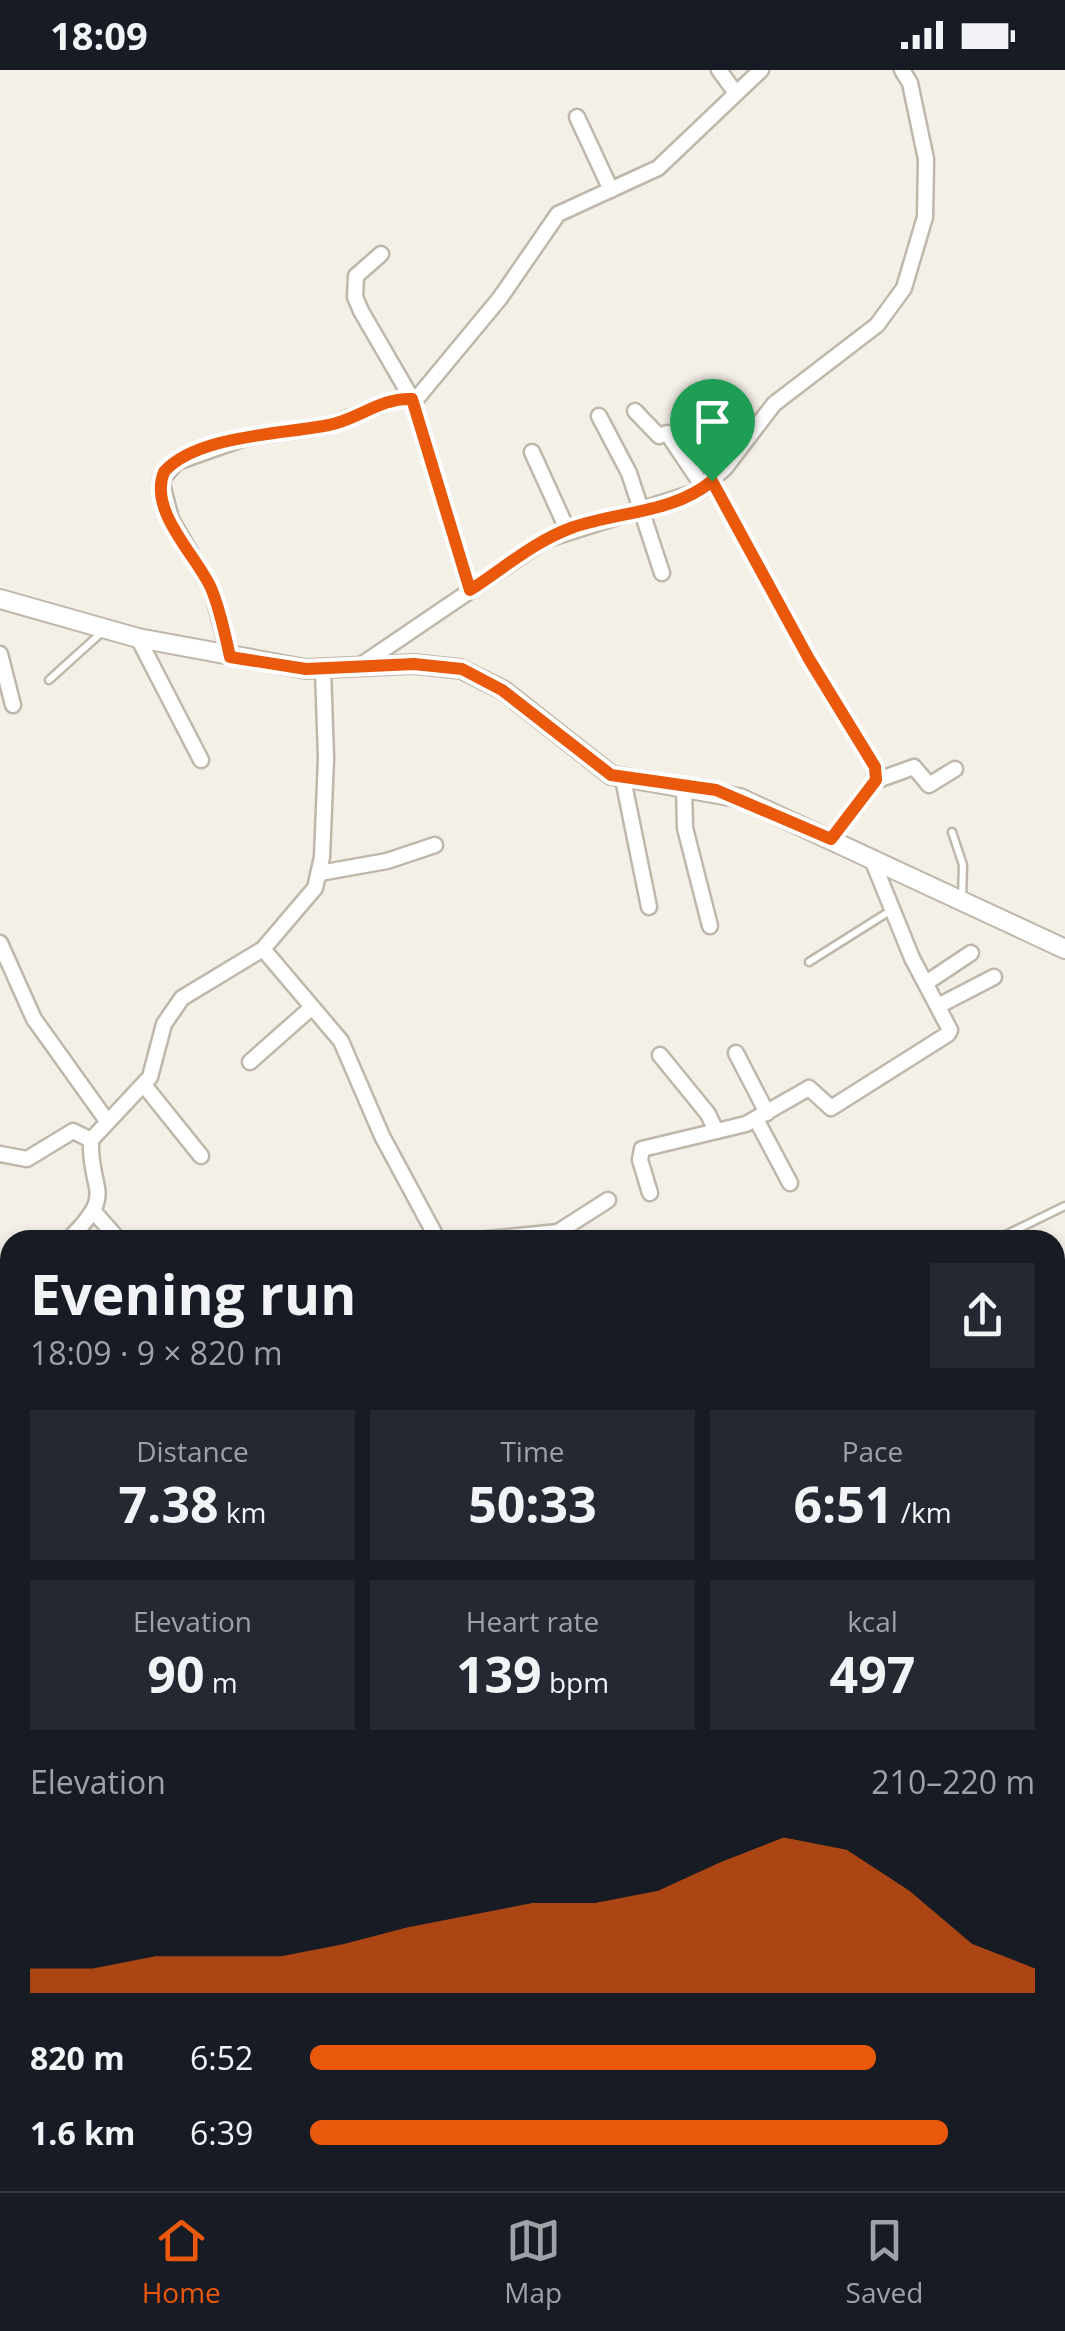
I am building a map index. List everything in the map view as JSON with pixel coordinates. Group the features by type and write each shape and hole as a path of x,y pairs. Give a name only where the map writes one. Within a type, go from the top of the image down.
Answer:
{"street":[{"path":"719,70 735,92"},
{"path":"230,657 212,590 166,509 161,488 164,472 190,456 245,438 327,426 423,393 462,348 558,214 658,168 761,70"},
{"path":"358,667 534,546 568,530 641,512 708,484 774,404 866,337 904,288 924,230 926,159 913,97 902,70"},
{"path":"577,117 611,190"},
{"path":"381,254 356,276 355,297 412,399 470,590"},
{"path":"636,410 660,437 667,433 708,484 875,767 876,780"},
{"path":"600,416 629,474 662,573"},
{"path":"532,452 568,530"},
{"path":"0,599 138,638 230,657 323,670 441,664 480,676 592,764 623,779 740,798 1065,949"},
{"path":"138,638 201,760"},
{"path":"0,654 13,706"},
{"path":"78,1230 95,1212 100,1192 91,1140 144,1086 164,1024 182,998 264,949 310,898 320,873 326,758 323,670"},
{"path":"831,839 876,780 914,766 929,785 955,769"},
{"path":"623,779 649,906"},
{"path":"684,786 686,828 710,926"},
{"path":"320,873 386,861 435,845"},
{"path":"650,1193 640,1160 642,1149 762,1116 809,1088 831,1108 948,1034 872,857"},
{"path":"0,944 34,1019 106,1121"},
{"path":"264,949 342,1041 382,1136 433,1230"},
{"path":"926,983 971,953"},
{"path":"938,1006 994,977"},
{"path":"250,1062 312,1008"},
{"path":"736,1053 790,1183"},
{"path":"660,1055 708,1114 716,1131"},
{"path":"144,1086 201,1156"},
{"path":"0,1154 26,1159 72,1131 91,1140"},
{"path":"561,1230 608,1200"},
{"path":"95,1212 110,1230"}],"lane":[{"path":"50,680 106,629"},
{"path":"952,832 962,865 962,899"},
{"path":"808,962 892,911"},
{"path":"1016,1230 1065,1206"}],"route":[{"path":"412,399 470,590 534,546 568,530 658,508 699,492 712,481 809,659 875,767 876,780 831,839 716,790 611,775 592,764 502,690 462,669 441,664 388,664 323,670 230,657 212,590 170,519 161,488 169,466 190,456 260,434 327,426 395,400 412,399"}]}
